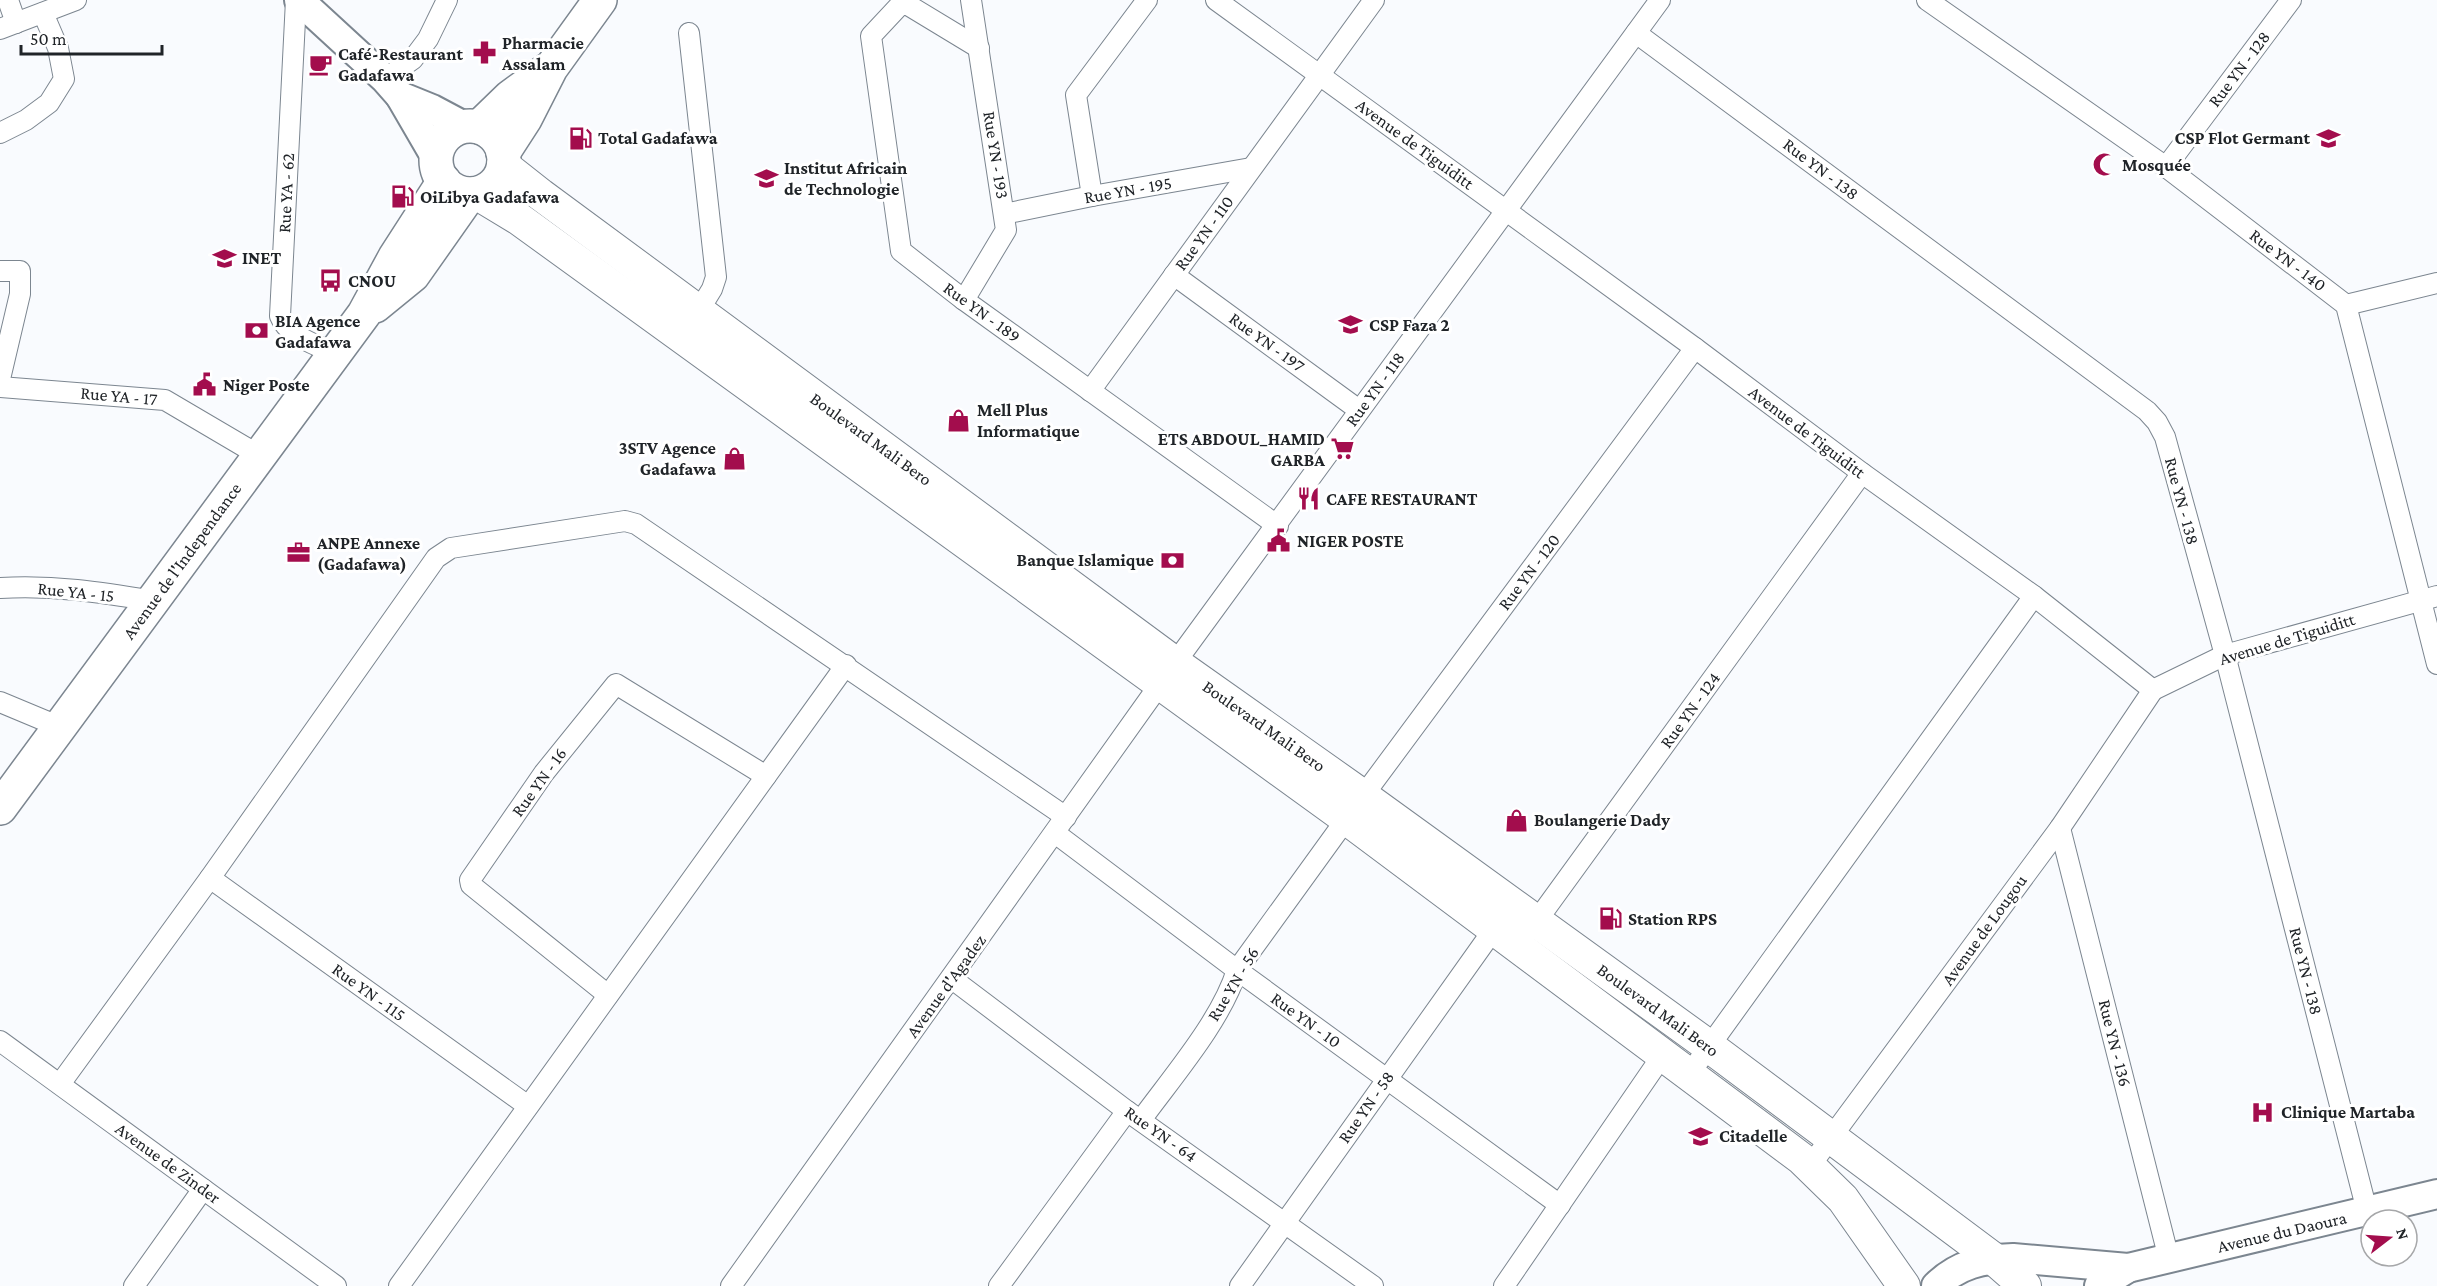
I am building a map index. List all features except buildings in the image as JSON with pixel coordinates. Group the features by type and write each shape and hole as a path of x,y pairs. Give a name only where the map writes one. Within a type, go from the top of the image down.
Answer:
{"highway":[{"path":"550,68 472,127 453,130 445,137 439,147 457,182 487,189 496,181 503,159 550,68 600,0"},
{"path":"472,127 495,137 503,159"},
{"name":"Avenue de l'Independance","path":"0,808 11,778 60,727 364,314 395,257 457,182"}],"main road":[{"name":"Boulevard Mali Bero","path":"503,159 541,195 690,324"},
{"name":"Boulevard Mali Bero","path":"457,182 690,324 1168,674 1355,807 1810,1166 1843,1199 1904,1286"},
{"name":"Boulevard Mali Bero","path":"1355,807 1516,933 1710,1047 1994,1258 2025,1286"}],"street":[{"path":"8,0 8,26 76,0"},
{"path":"297,0 393,88 457,182"},
{"name":"Rue YA - 62","path":"297,0 280,316 284,326 291,331 335,354"},
{"path":"393,88 428,39 447,0"},
{"name":"Rue YN - 193","path":"964,300 1005,234 1005,214 971,0"},
{"path":"1092,196 1076,95 1147,0"},
{"name":"Avenue de Tiguiditt","path":"1216,0 1508,210 1862,473 2034,596 2153,690 2225,655 2428,598"},
{"name":"Rue YN - 110","path":"1090,391 1374,0"},
{"name":"Rue YN - 118","path":"1168,674 1660,0"},
{"name":"Rue YN - 140","path":"1929,0 2166,167 2346,304"},
{"name":"Rue YN - 128","path":"2166,167 2291,0"},
{"name":"Rue YN - 189","path":"979,48 904,4 900,5 878,28 871,40 900,247 903,254 1278,526"},
{"path":"0,133 26,120 49,103 64,79 58,48 43,13"},
{"path":"689,33 716,277 712,289 690,324"},
{"name":"Rue YN - 138","path":"1636,33 2147,411 2157,422 2164,437 2225,655 2366,1208"},
{"path":"393,88 472,127"},
{"name":"Rue YN - 195","path":"1005,214 1251,168"},
{"path":"0,271 20,271 20,294 0,379"},
{"name":"Rue YN - 197","path":"1174,275 1359,410"},
{"path":"2437,282 2346,304 2428,598 2437,664"},
{"name":"Rue YN - 120","path":"1355,807 1695,348"},
{"name":"Rue YA - 17","path":"0,387 165,400 260,456"},
{"name":"Rue YN - 124","path":"1516,933 1862,473"},
{"path":"60,1084 210,878 436,558 451,548 625,521 636,524 1066,817"},
{"name":"Rue YA - 15","path":"0,588 52,586 153,601"},
{"path":"1690,1073 2034,596"},
{"path":"399,1286 846,665"},
{"name":"Avenue d'Agadez","path":"731,1286 1168,674"},
{"name":"Rue YN - 16","path":"608,995 471,885 470,880 544,773 616,684 766,776"},
{"name":"Avenue de Lougou","path":"1810,1166 2060,828 2153,690"},
{"path":"0,702 60,727"},
{"name":"Rue YN - 56","path":"999,1286 1213,1018 1232,987 1237,970 1355,807"},
{"name":"Rue YN - 136","path":"2060,828 2169,1259"},
{"name":"Rue YN - 10","path":"1055,833 1237,970 1560,1205"},
{"name":"Rue YN - 115","path":"210,878 528,1106"},
{"name":"Rue YN - 58","path":"1240,1286 1387,1078 1516,933"},
{"name":"Rue YN - 64","path":"951,978 1134,1115 1373,1286"},
{"name":"Avenue de Zinder","path":"0,1041 336,1286"},
{"path":"1503,1286 1664,1053"},
{"path":"134,1286 203,1189"},
{"name":"Avenue du Daoura","path":"2379,1208 2437,1194"},
{"name":"Avenue du Daoura","path":"2099,1286 2128,1269 2359,1213"},
{"name":"Avenue du Daoura","path":"1936,1286 1952,1272 1994,1258 2128,1269"}],"place":[{"name":"Pharmacie Assalam","path":"484,53"},
{"name":"Café-Restaurant Gadafawa","path":"320,64"},
{"name":"Total Gadafawa","path":"580,138"},
{"name":"CSP Flot Germant","path":"2328,138"},
{"name":"Mosquée","path":"2104,165"},
{"name":"Institut Africain de Technologie","path":"766,178"},
{"name":"OiLibya Gadafawa","path":"402,197"},
{"name":"INET","path":"224,258"},
{"name":"CNOU","path":"330,281"},
{"name":"CSP Faza 2","path":"1351,325"},
{"name":"BIA Agence Gadafawa","path":"257,331"},
{"name":"Niger Poste","path":"205,385"},
{"name":"Mell Plus Informatique","path":"959,420"},
{"name":"ETS ABDOUL_HAMID GARBA","path":"1343,449"},
{"name":"3STV Agence Gadafawa","path":"734,458"},
{"name":"CAFE RESTAURANT","path":"1308,499"},
{"name":"NIGER POSTE","path":"1279,541"},
{"name":"ANPE Annexe (Gadafawa)","path":"299,553"},
{"name":"Banque Islamique","path":"1172,560"},
{"name":"Boulangerie Dady","path":"1516,820"},
{"name":"Station RPS","path":"1610,919"},
{"name":"Clinique Martaba","path":"2263,1112"},
{"name":"Citadelle","path":"1701,1136"}]}
